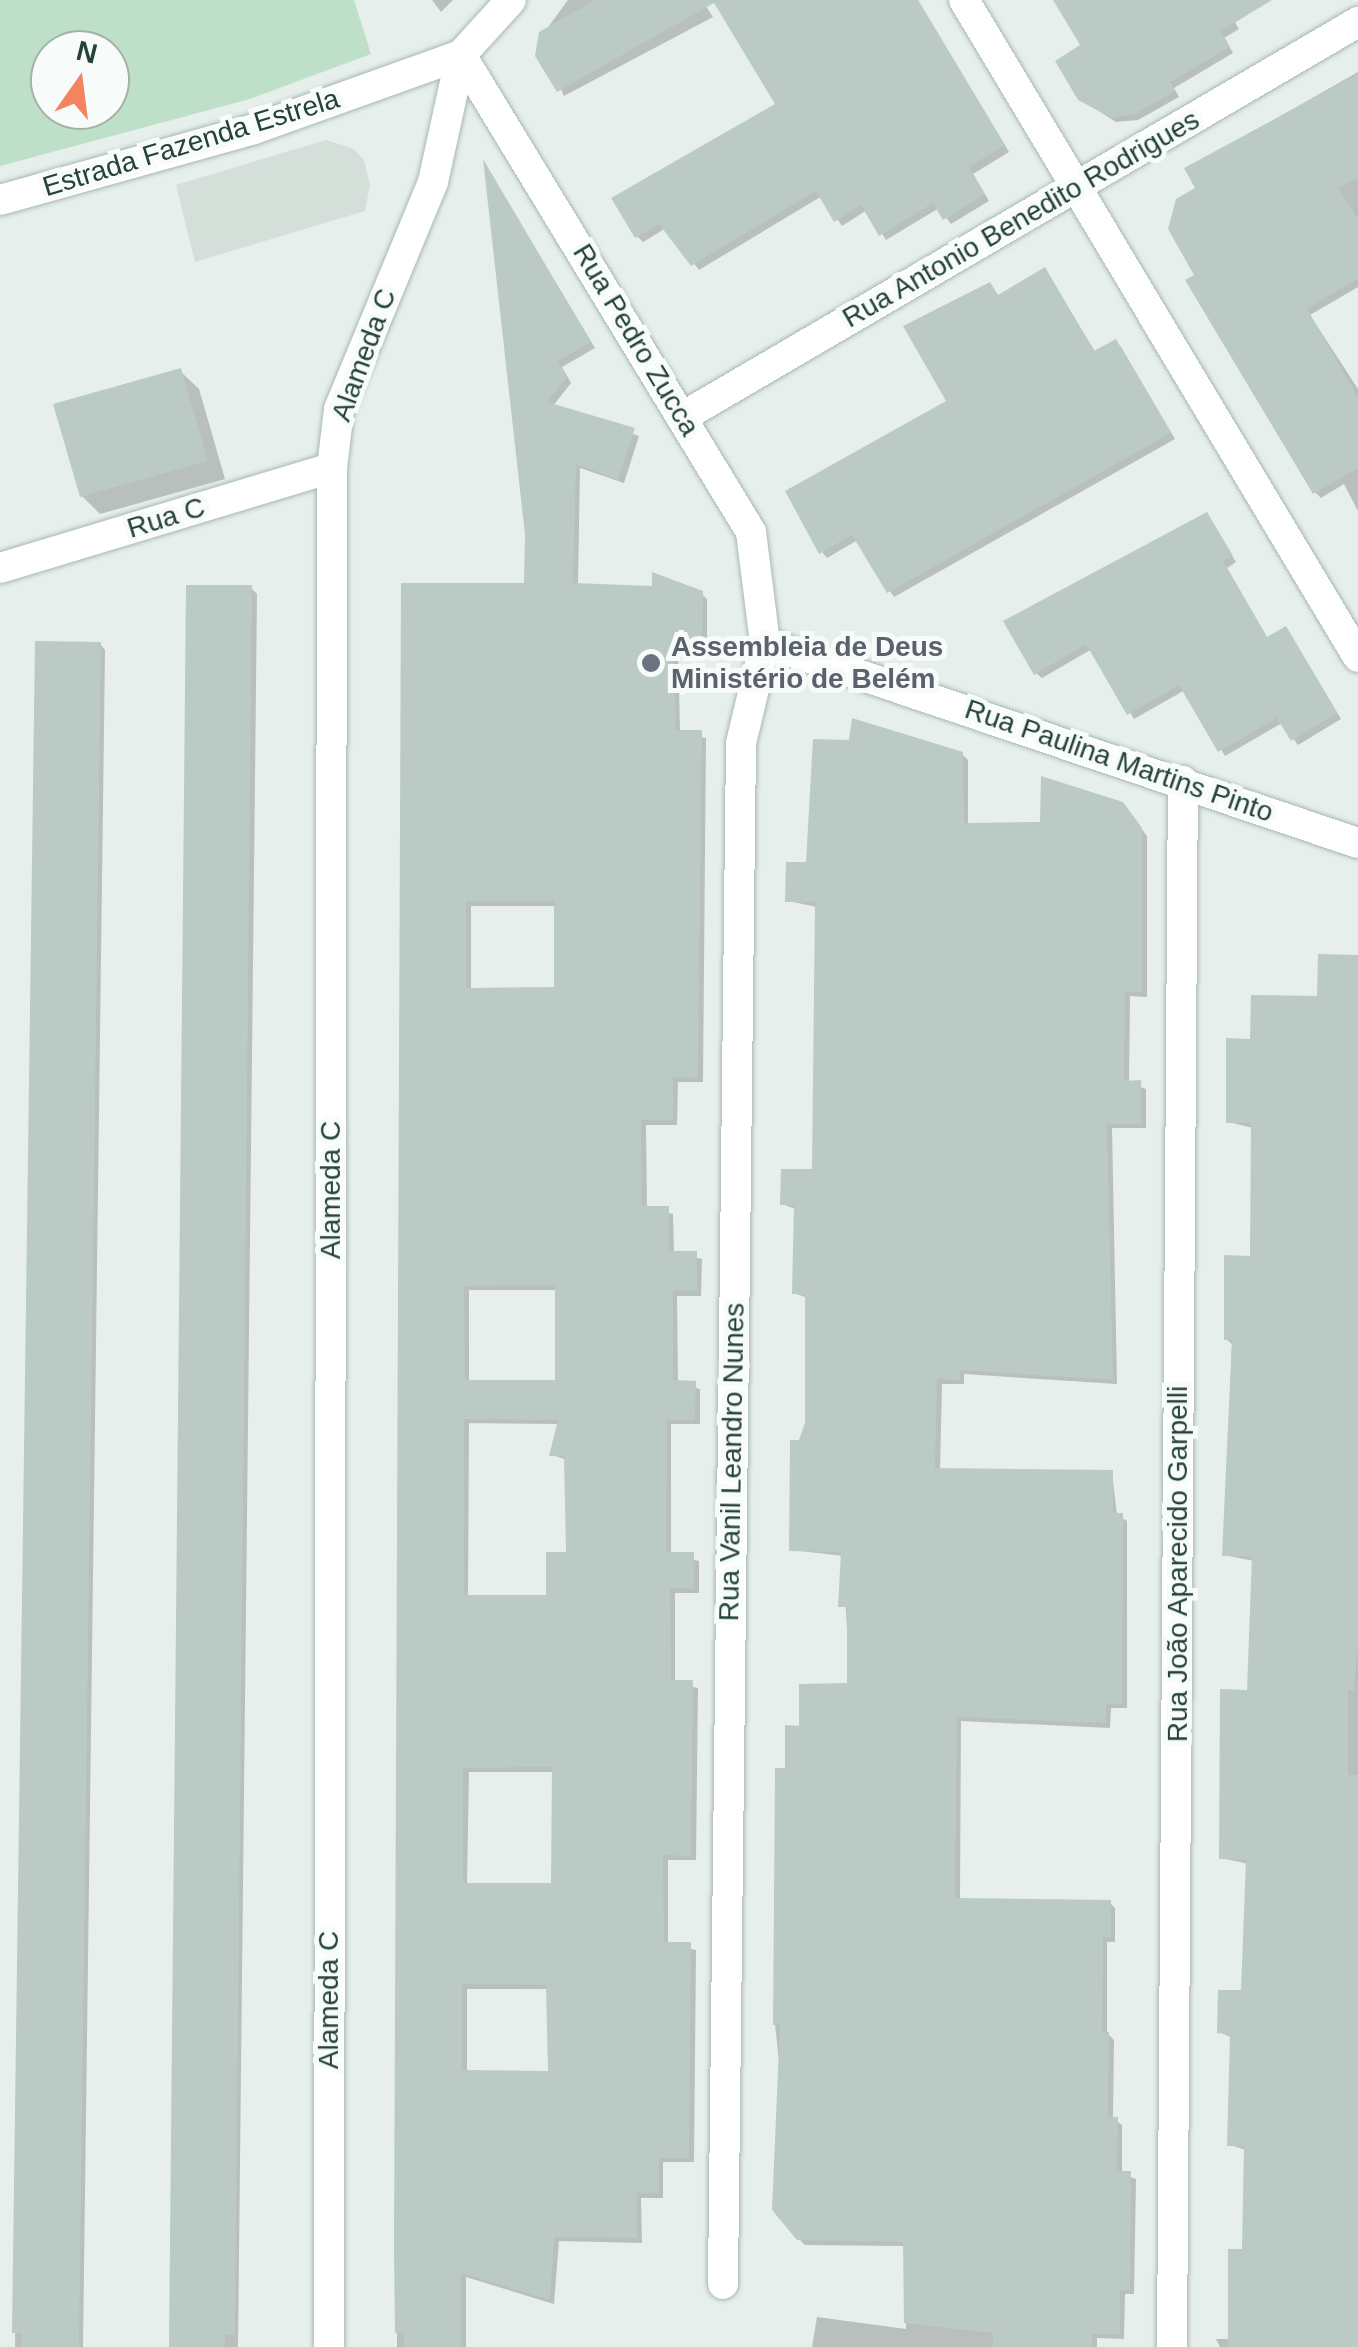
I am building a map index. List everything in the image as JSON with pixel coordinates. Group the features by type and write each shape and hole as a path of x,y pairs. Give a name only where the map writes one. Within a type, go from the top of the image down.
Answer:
{"street":[{"path":"460,54 511,0"},
{"path":"964,0 1358,657"},
{"name":"Rua Antonio Benedito Rodrigues","path":"684,416 1358,22"},
{"name":"Estrada Fazenda Estrela","path":"0,200 254,129 460,54"},
{"name":"Rua Pedro Zucca","path":"460,54 684,416 751,532 765,643"},
{"name":"Alameda C","path":"329,2347 332,468 339,409 432,182 460,54"},
{"name":"Rua C","path":"0,568 332,468"},
{"name":"Rua Paulina Martins Pinto","path":"765,643 1184,781 1358,843"},
{"name":"Rua Vanil Leandro Nunes","path":"723,2284 741,742 765,643"},
{"name":"Rua João Aparecido Garpelli","path":"1172,2347 1184,781"}],"shaded area":[{"path":"326,140 354,149 364,160 370,185 365,211 195,262 176,185"}],"green space":[{"path":"0,0 354,0 371,54 250,99 0,166"}],"building":[{"path":"595,0 918,0 1005,145 969,167 985,194 943,220 933,203 879,236 861,205 834,222 816,191 691,266 659,224 635,238 611,198 775,104 714,3 557,92 535,56 539,32"},
{"path":"1053,0 1272,0 1221,31 1230,47 1170,82 1175,91 1137,113 1112,118 1078,100 1055,61 1080,45"},
{"path":"1358,74 1358,178 1338,188 1358,219 1358,278 1307,309 1358,397 1358,468 1313,494 1185,280 1194,275 1168,229 1176,199 1195,188 1184,168"},
{"path":"483,159 591,342 558,361 567,377 547,402 635,428 618,480 576,464 573,583 652,586 652,572 703,591 702,639 674,639 676,730 702,730 698,1078 673,1077 673,1120 641,1120 642,1206 669,1206 669,1251 697,1251 697,1291 673,1291 673,1380 696,1381 695,1420 667,1420 666,1552 694,1552 694,1589 670,1588 671,1680 693,1680 691,1856 663,1855 664,1942 691,1942 689,2158 659,2158 659,2193 637,2193 637,2238 554,2237 550,2300 461,2273 461,2347 404,2347 404,2333 395,2333 394,2249 401,583 524,583 525,535","holes":["466,901 554,901 554,987 466,988","555,1285 555,1380 465,1380 464,1286","464,1419 558,1420 549,1456 564,1456 566,1552 546,1552 546,1595 464,1595","552,1767 551,1883 463,1883 463,1768","462,1984 546,1985 548,2071 462,2070"]},
{"path":"1045,267 1094,351 1116,339 1171,433 887,593 852,535 819,554 785,491 946,401 903,326 990,282 998,295"},
{"path":"181,368 208,461 80,497 53,404"},
{"path":"1207,512 1233,556 1223,561 1267,637 1286,626 1337,713 1291,741 1277,718 1218,752 1179,685 1127,715 1086,644 1034,675 1003,621"},
{"path":"186,585 252,585 235,2335 225,2335 225,2347 169,2347"},
{"path":"35,641 101,642 79,2347 22,2347 22,2333 12,2333"},
{"path":"852,718 963,752 964,823 1040,822 1041,776 1123,802 1142,828 1142,992 1125,992 1124,1081 1141,1080 1141,1124 1107,1124 1113,1380 960,1370 960,1380 937,1379 935,1468 1113,1470 1113,1513 1123,1513 1122,1704 1106,1704 1106,1723 957,1717 955,1898 1111,1900 1111,1937 1103,1937 1102,2032 1109,2032 1108,2117 1118,2117 1117,2171 1131,2171 1130,2290 1120,2290 1120,2334 1092,2334 1092,2347 993,2347 993,2333 904,2323 903,2242 797,2240 772,2210 780,2025 773,2025 775,1768 785,1768 785,1725 799,1726 799,1684 847,1683 847,1607 838,1607 841,1552 789,1551 790,1440 799,1440 805,1423 805,1294 792,1294 794,1205 780,1205 781,1169 812,1169 815,902 785,902 786,862 806,862 813,739 849,740"},
{"path":"1318,954 1358,955 1358,1644 1354,1691 1348,1690 1348,1775 1358,1775 1358,2347 1228,2347 1228,2249 1242,2249 1244,2146 1227,2146 1230,2034 1217,2033 1218,1990 1241,1990 1246,1860 1219,1859 1220,1689 1247,1690 1252,1556 1222,1556 1232,1340 1224,1340 1224,1255 1250,1256 1251,1123 1226,1123 1226,1038 1250,1039 1251,995 1317,996"}],"place":[{"name":"Assembleia de Deus Ministério de Belém","path":"651,663"}]}
